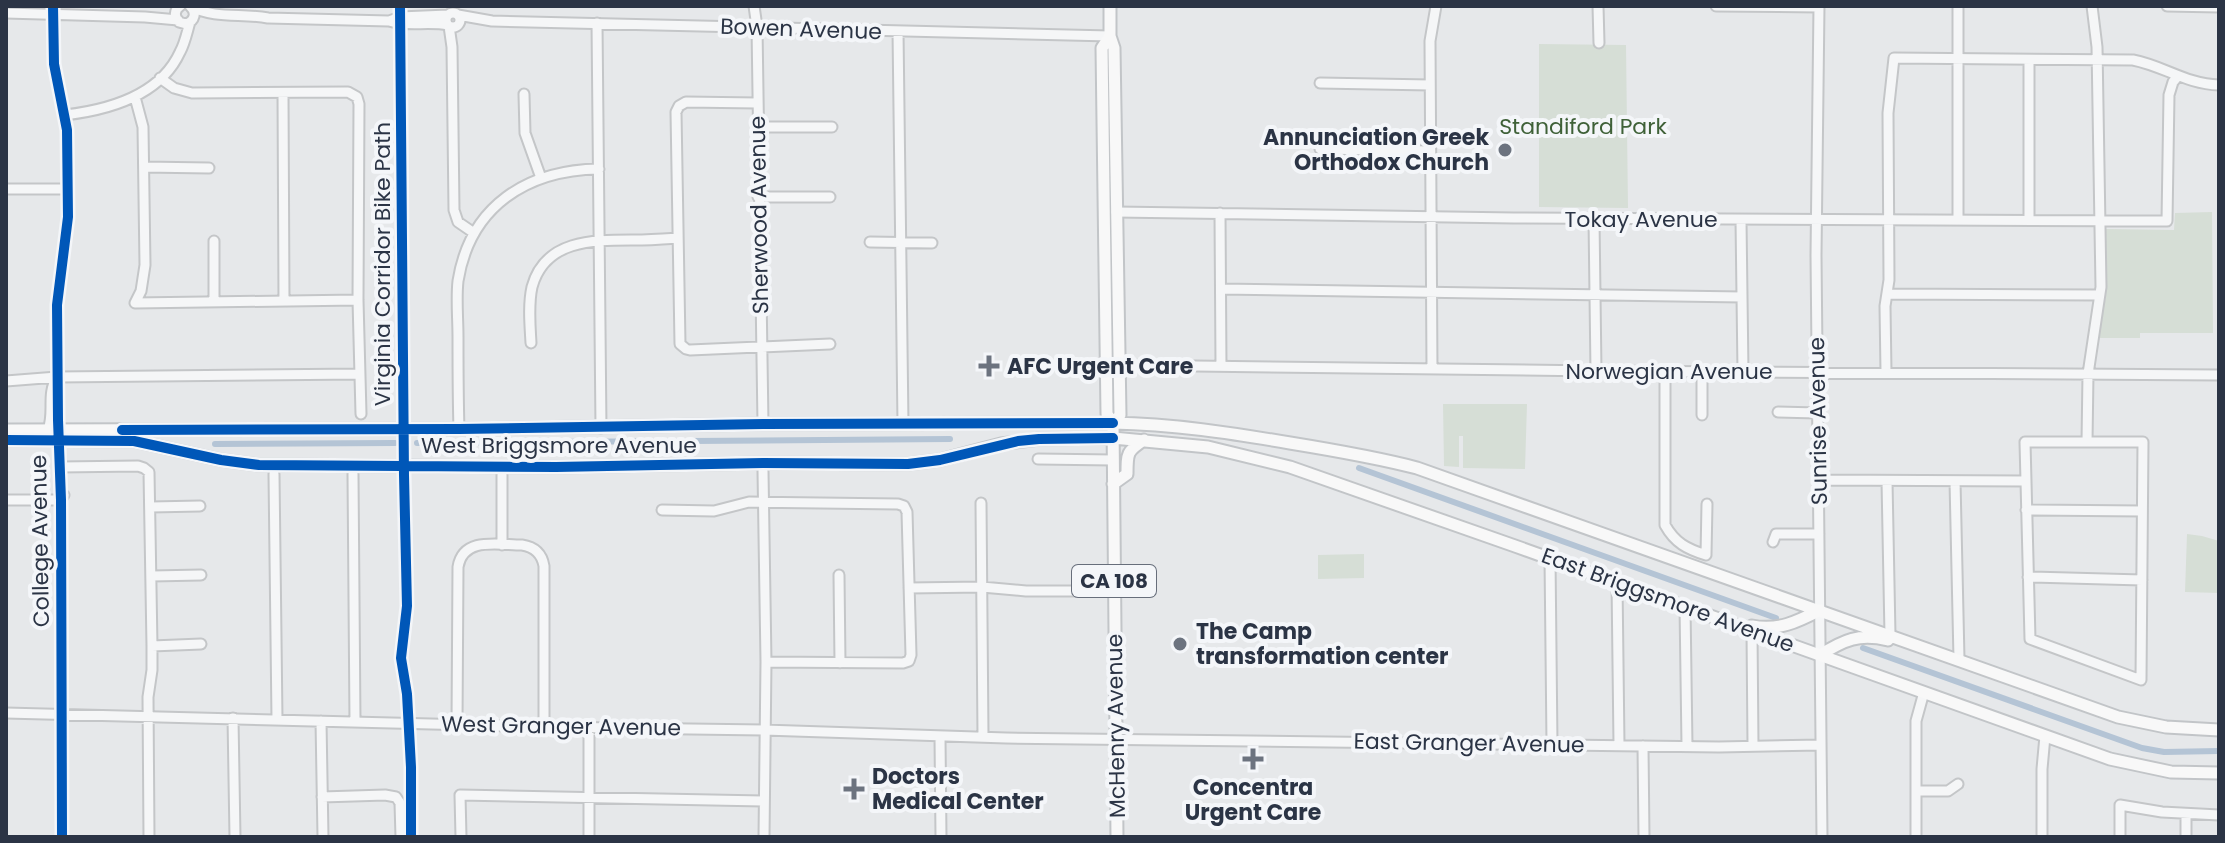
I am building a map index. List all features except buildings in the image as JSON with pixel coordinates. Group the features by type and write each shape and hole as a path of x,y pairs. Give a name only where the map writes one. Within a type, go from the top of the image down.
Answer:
{"main road":[{"name":"McHenry Avenue","path":"1110,6 1110,36 1114,48 1120,415 1113,423"},
{"name":"McHenry Avenue","path":"1110,36 1102,48 1107,414 1113,423 1117,837"},
{"name":"West Briggsmore Avenue","path":"6,443 58,437 459,429 1113,423"},
{"name":"East Briggsmore Avenue","path":"1113,423 1221,431 1367,456 1406,466 2118,717 2166,727 2219,730"},
{"name":"West Briggsmore Avenue","path":"6,430 58,437 134,441 259,465 556,467 908,464 940,460 1018,441 1113,438"},
{"name":"East Briggsmore Avenue","path":"1113,438 1208,447 1290,467 2130,765 2171,772 2219,773"},
{"path":"1113,484 1127,474 1127,455 1131,448 1144,440"},
{"path":"1720,619 1770,628 1786,626 1820,610"},
{"path":"1820,655 1843,641 1870,637 1910,648 1927,648"}],"street":[{"name":"Sherwood Avenue","path":"754,6 757,27 763,424"},
{"path":"1432,369 1430,85 1431,27 1436,6"},
{"path":"1598,6 1599,43"},
{"path":"1716,6 1819,7"},
{"path":"1958,6 1958,220"},
{"path":"2087,442 2088,374 2099,295 2100,221 2097,60 2092,6"},
{"path":"2167,6 2219,7"},
{"path":"191,7 211,14 268,18"},
{"path":"185,22 195,16 191,7"},
{"name":"Sunrise Avenue","path":"1819,7 1816,220 1822,837"},
{"path":"179,8 176,16 185,22"},
{"path":"145,17 179,8"},
{"path":"6,13 53,10 185,22 256,21 268,18"},
{"name":"College Avenue","path":"53,10 54,64 65,115 68,189 68,229 57,297 58,437 65,451 66,493 61,500 62,837"},
{"name":"Bowen Avenue","path":"268,18 389,21 401,24 429,23 453,17 492,21 1110,36"},
{"path":"453,17 454,210 458,222 474,233"},
{"path":"65,115 106,108 135,97 160,78 181,51 185,22"},
{"path":"597,23 601,428"},
{"path":"898,31 903,424"},
{"path":"1886,372 1888,113 1894,58 2145,62 2195,83 2219,85"},
{"path":"2029,60 2029,220"},
{"name":"Tokay Avenue","path":"1116,212 1594,219 2167,221 2169,95 2178,76"},
{"path":"160,78 174,88 192,93 348,92 355,95 359,104 361,414"},
{"path":"1320,83 1430,85"},
{"path":"283,93 284,301"},
{"path":"524,94 525,133 541,178"},
{"path":"135,97 143,127 145,265 141,291 135,303 358,300"},
{"path":"757,103 686,102 677,108 679,341 682,347 690,350 830,344"},
{"path":"757,127 832,127"},
{"path":"1320,149 1430,151"},
{"path":"144,167 209,168"},
{"path":"459,429 458,281 474,233 504,199 526,184 568,171 599,169"},
{"path":"6,189 68,189"},
{"path":"758,197 830,197"},
{"path":"1220,213 1221,366"},
{"path":"1594,219 1596,371"},
{"path":"1741,220 1743,372"},
{"path":"531,343 530,300 539,271 562,249 600,239 678,238"},
{"path":"214,241 214,301"},
{"path":"870,242 932,243"},
{"path":"1221,289 1742,297"},
{"path":"1887,294 2099,295"},
{"name":"Norwegian Avenue","path":"1118,365 2219,375"},
{"path":"1665,371 1665,525 1677,542 1706,555 1707,504"},
{"path":"1702,372 1702,415"},
{"path":"6,381 48,383 57,377 360,374"},
{"path":"48,383 51,423 58,437"},
{"path":"1778,412 1817,413"},
{"path":"2025,442 2087,442 2143,442 2141,680 2030,639 2025,442"},
{"path":"1038,459 1113,460"},
{"path":"63,467 144,468 149,472 152,576 149,837"},
{"path":"763,471 766,662 764,837"},
{"path":"274,474 277,719"},
{"path":"353,474 355,722"},
{"path":"502,475 502,545"},
{"path":"1818,480 2026,481"},
{"path":"1887,481 1890,635"},
{"path":"1955,481 1959,659"},
{"path":"6,500 61,500"},
{"path":"662,510 710,511 749,502 904,506 907,512 909,661 766,662"},
{"path":"981,503 983,736"},
{"path":"151,507 200,506"},
{"path":"2026,510 2142,511"},
{"path":"1773,542 1776,534 1819,534"},
{"path":"457,724 459,561 463,552 471,546 502,545 529,546 537,551 543,561 544,727"},
{"path":"1550,558 1552,744"},
{"path":"152,576 201,575"},
{"path":"839,575 840,663"},
{"path":"2028,577 2142,580"},
{"path":"1617,582 1619,745"},
{"path":"909,588 1114,591"},
{"path":"1685,606 1687,746"},
{"path":"1752,631 1753,746"},
{"path":"152,646 201,644"},
{"path":"1916,837 1916,721 1924,692"},
{"name":"West Granger Avenue","path":"6,713 1116,740"},
{"path":"233,718 235,837"},
{"path":"321,721 323,837"},
{"path":"589,728 589,837"},
{"path":"2042,837 2045,736"},
{"path":"940,737 941,837"},
{"name":"East Granger Avenue","path":"1116,740 1821,745"},
{"path":"1643,746 1644,837"},
{"path":"1916,791 1948,791 1958,784"},
{"path":"461,837 460,795 763,801"},
{"path":"322,797 396,797 400,803 401,837"},
{"path":"2120,837 2120,805 2219,815"},
{"path":"2186,814 2186,837"}],"green space":[{"name":"Standiford Park","path":"1539,44 1626,45 1628,208 1539,207"},
{"path":"2212,212 2213,333 2140,333 2140,338 2098,338 2106,296 2106,229 2174,230 2175,213"},
{"path":"1443,404 1527,404 1525,469 1463,468 1463,436 1459,436 1459,467 1444,466"},
{"path":"2187,534 2219,541 2219,593 2185,592"},
{"path":"1364,554 1364,578 1318,579 1318,555"}],"waterway":[{"path":"417,443 950,439"},
{"path":"215,444 395,443"},
{"path":"1359,468 1776,618"},
{"path":"1863,648 2142,748 2164,752 2219,751"}],"cycle path":[{"path":"53,6 54,64 67,130 68,217 57,305 62,837"},
{"name":"Virginia Corridor Bike Path","path":"400,6 407,606 401,658 407,694 411,837"},
{"path":"122,430 1113,423"},
{"path":"6,440 134,441 259,465 556,467 908,464 940,460 1018,441 1113,438"}],"place":[{"name":"Annunciation Greek Orthodox Church","path":"1505,150"},
{"name":"AFC Urgent Care","path":"989,366"},
{"name":"The Camp transformation center","path":"1180,644"},
{"name":"Concentra Urgent Care","path":"1253,759"},
{"name":"Doctors Medical Center","path":"854,789"}]}
